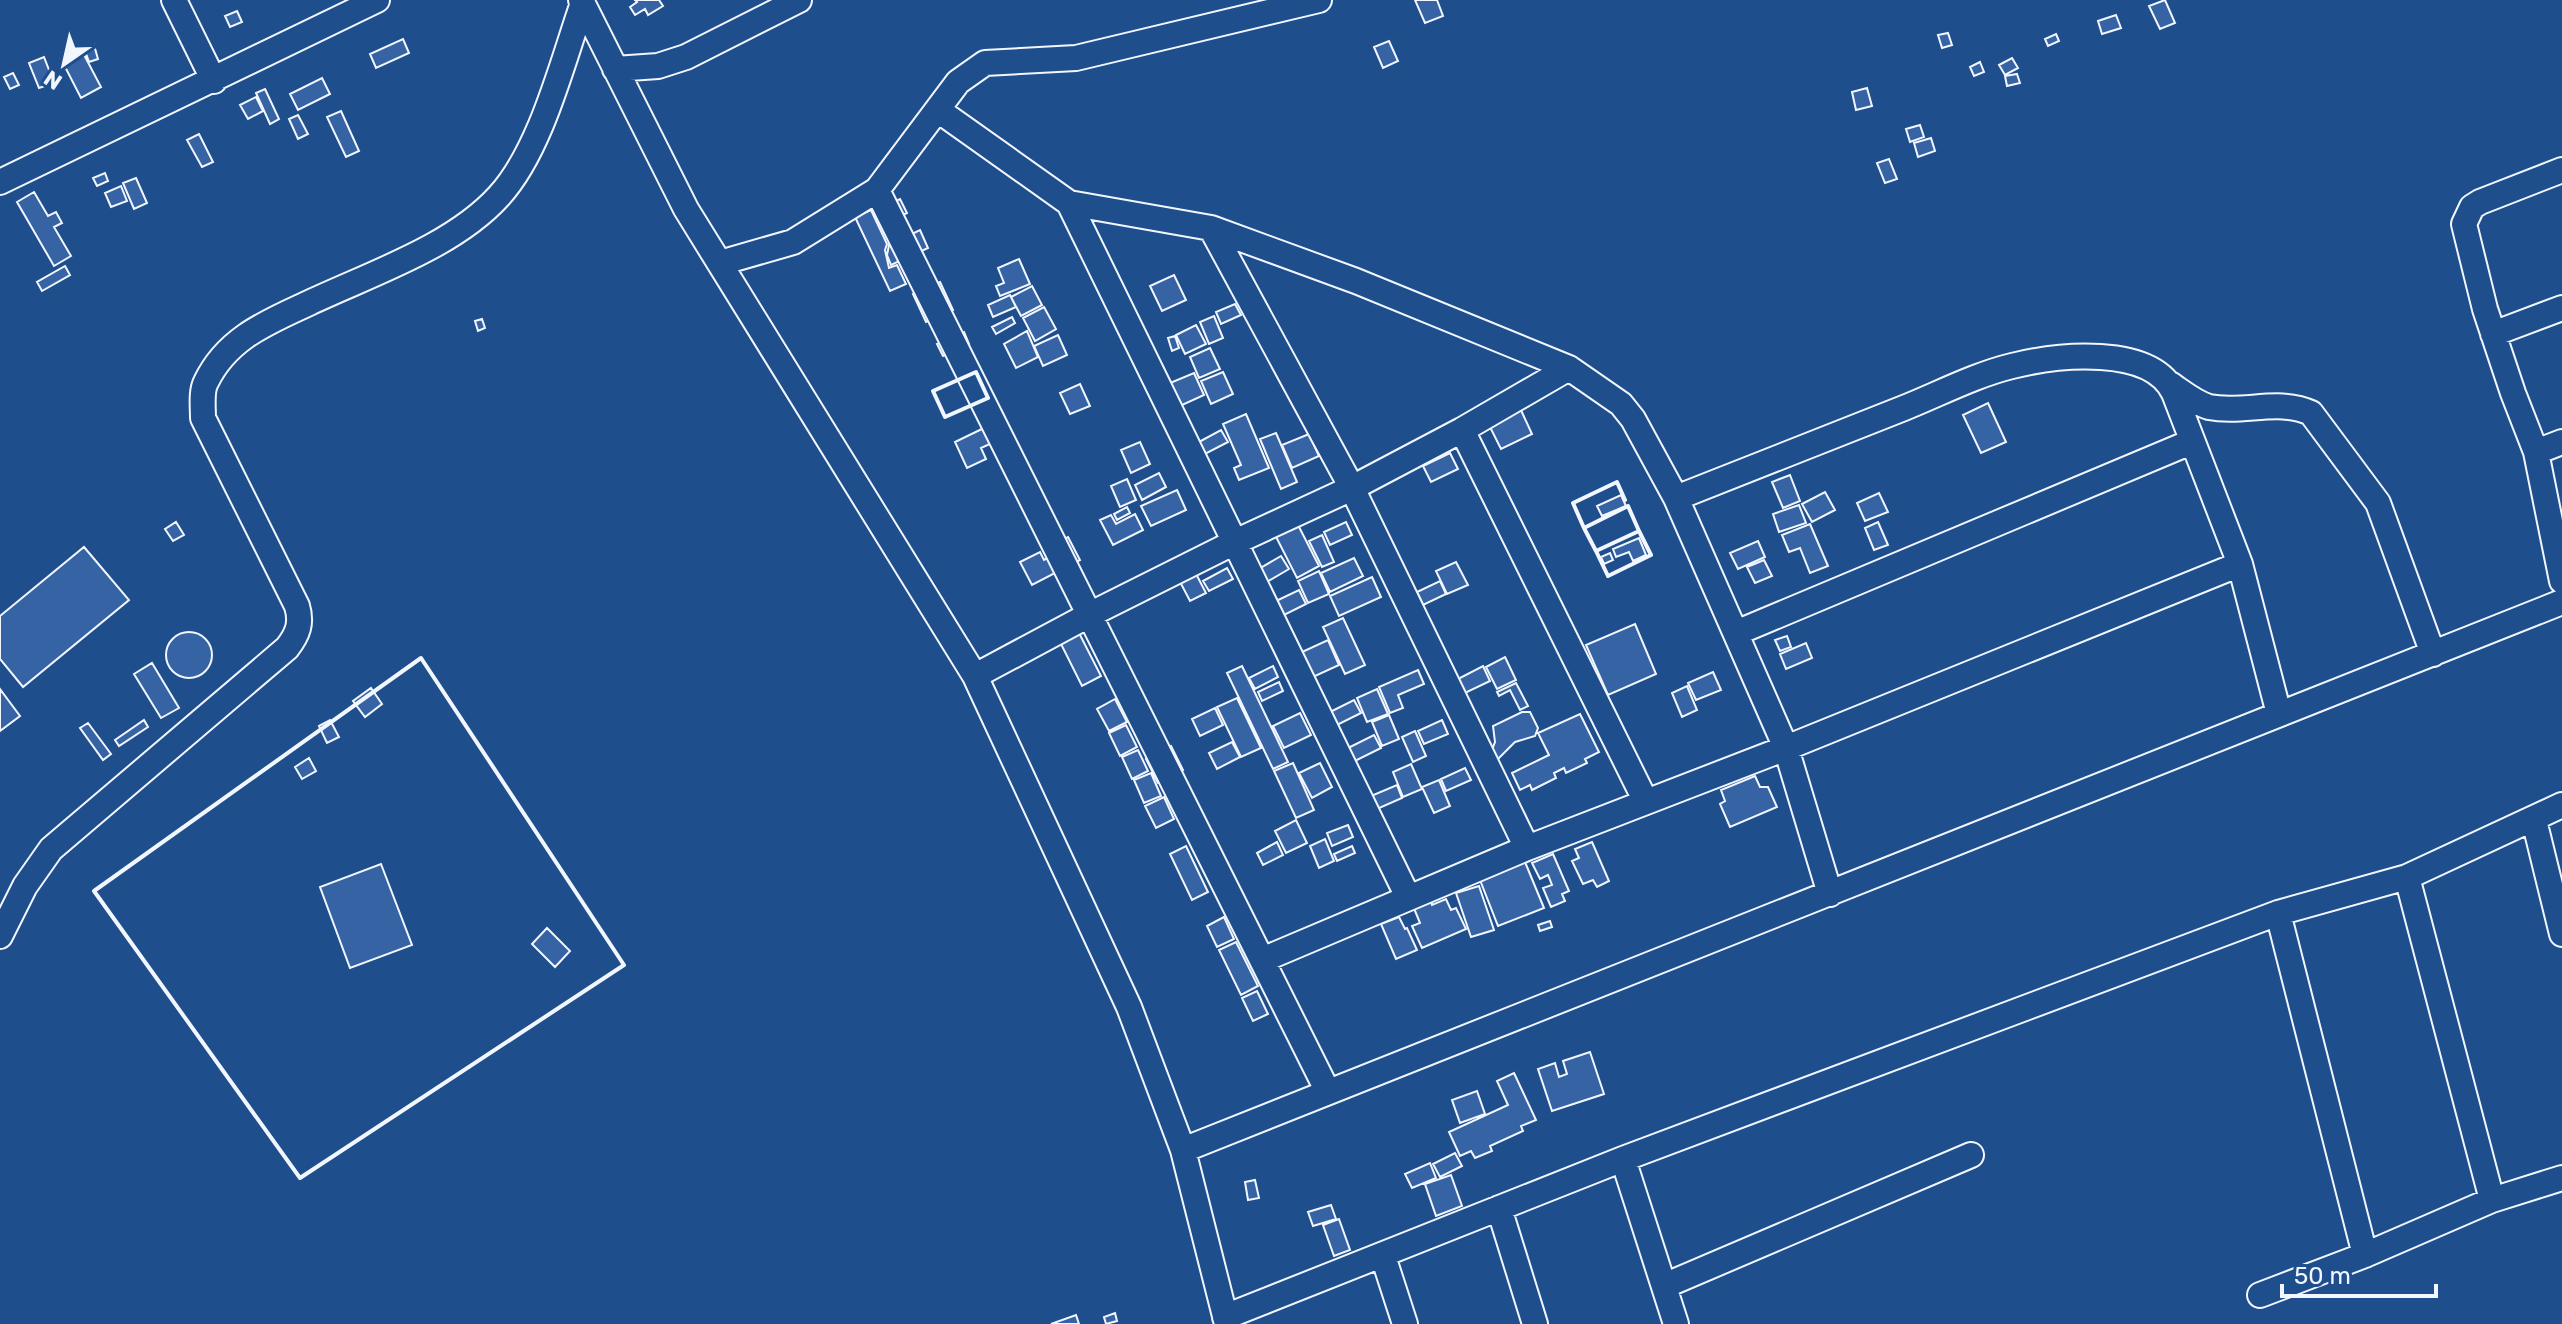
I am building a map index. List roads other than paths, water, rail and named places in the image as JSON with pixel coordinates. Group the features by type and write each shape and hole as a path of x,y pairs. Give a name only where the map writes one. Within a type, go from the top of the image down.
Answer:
{"street":[{"path":"174,0 214,81"},
{"path":"0,182 377,0"},
{"path":"615,69 658,66 686,57 799,0"},
{"path":"720,263 793,242 877,190 958,82 985,63 1076,58 1317,0"},
{"path":"582,2 686,209 975,676 1113,969 1183,1150 1226,1320 1623,1159 2278,913 2407,877 2562,805"},
{"path":"0,936 25,886 51,849 287,648 299,628 297,606 203,418 204,384 221,358 250,330 430,246 463,226 497,198 520,170 540,125 582,2"},
{"path":"938,110 1069,203 1211,228 1356,281 1569,368 1621,404 1633,419 1676,498 1786,748 1830,894"},
{"path":"2562,170 2480,202 2472,207 2464,224 2493,334 2536,452 2562,581"},
{"path":"877,190 1328,1092"},
{"path":"1069,203 1408,897"},
{"path":"1211,228 1352,488 1527,848"},
{"path":"2493,334 2562,308"},
{"path":"1676,498 2010,366 2075,355 2141,364 2211,407 2297,406 2311,413 2378,503 2433,654"},
{"path":"975,676 1233,543 1352,488 1462,430 1569,368"},
{"path":"2170,384 2240,564 2279,714"},
{"path":"1462,430 1646,802"},
{"path":"1736,633 2191,442"},
{"path":"2536,452 2562,442"},
{"path":"1262,960 1527,848 1786,748 2240,564"},
{"path":"1183,1150 2562,602"},
{"path":"2534,820 2562,934"},
{"path":"2407,877 2492,1200"},
{"path":"2278,913 2365,1255"},
{"path":"1664,1286 1971,1155"},
{"path":"1623,1159 1676,1324"},
{"path":"2260,1295 2365,1255 2492,1200 2562,1178"},
{"path":"1499,1208 1535,1324"},
{"path":"1383,1256 1405,1324"}]}
